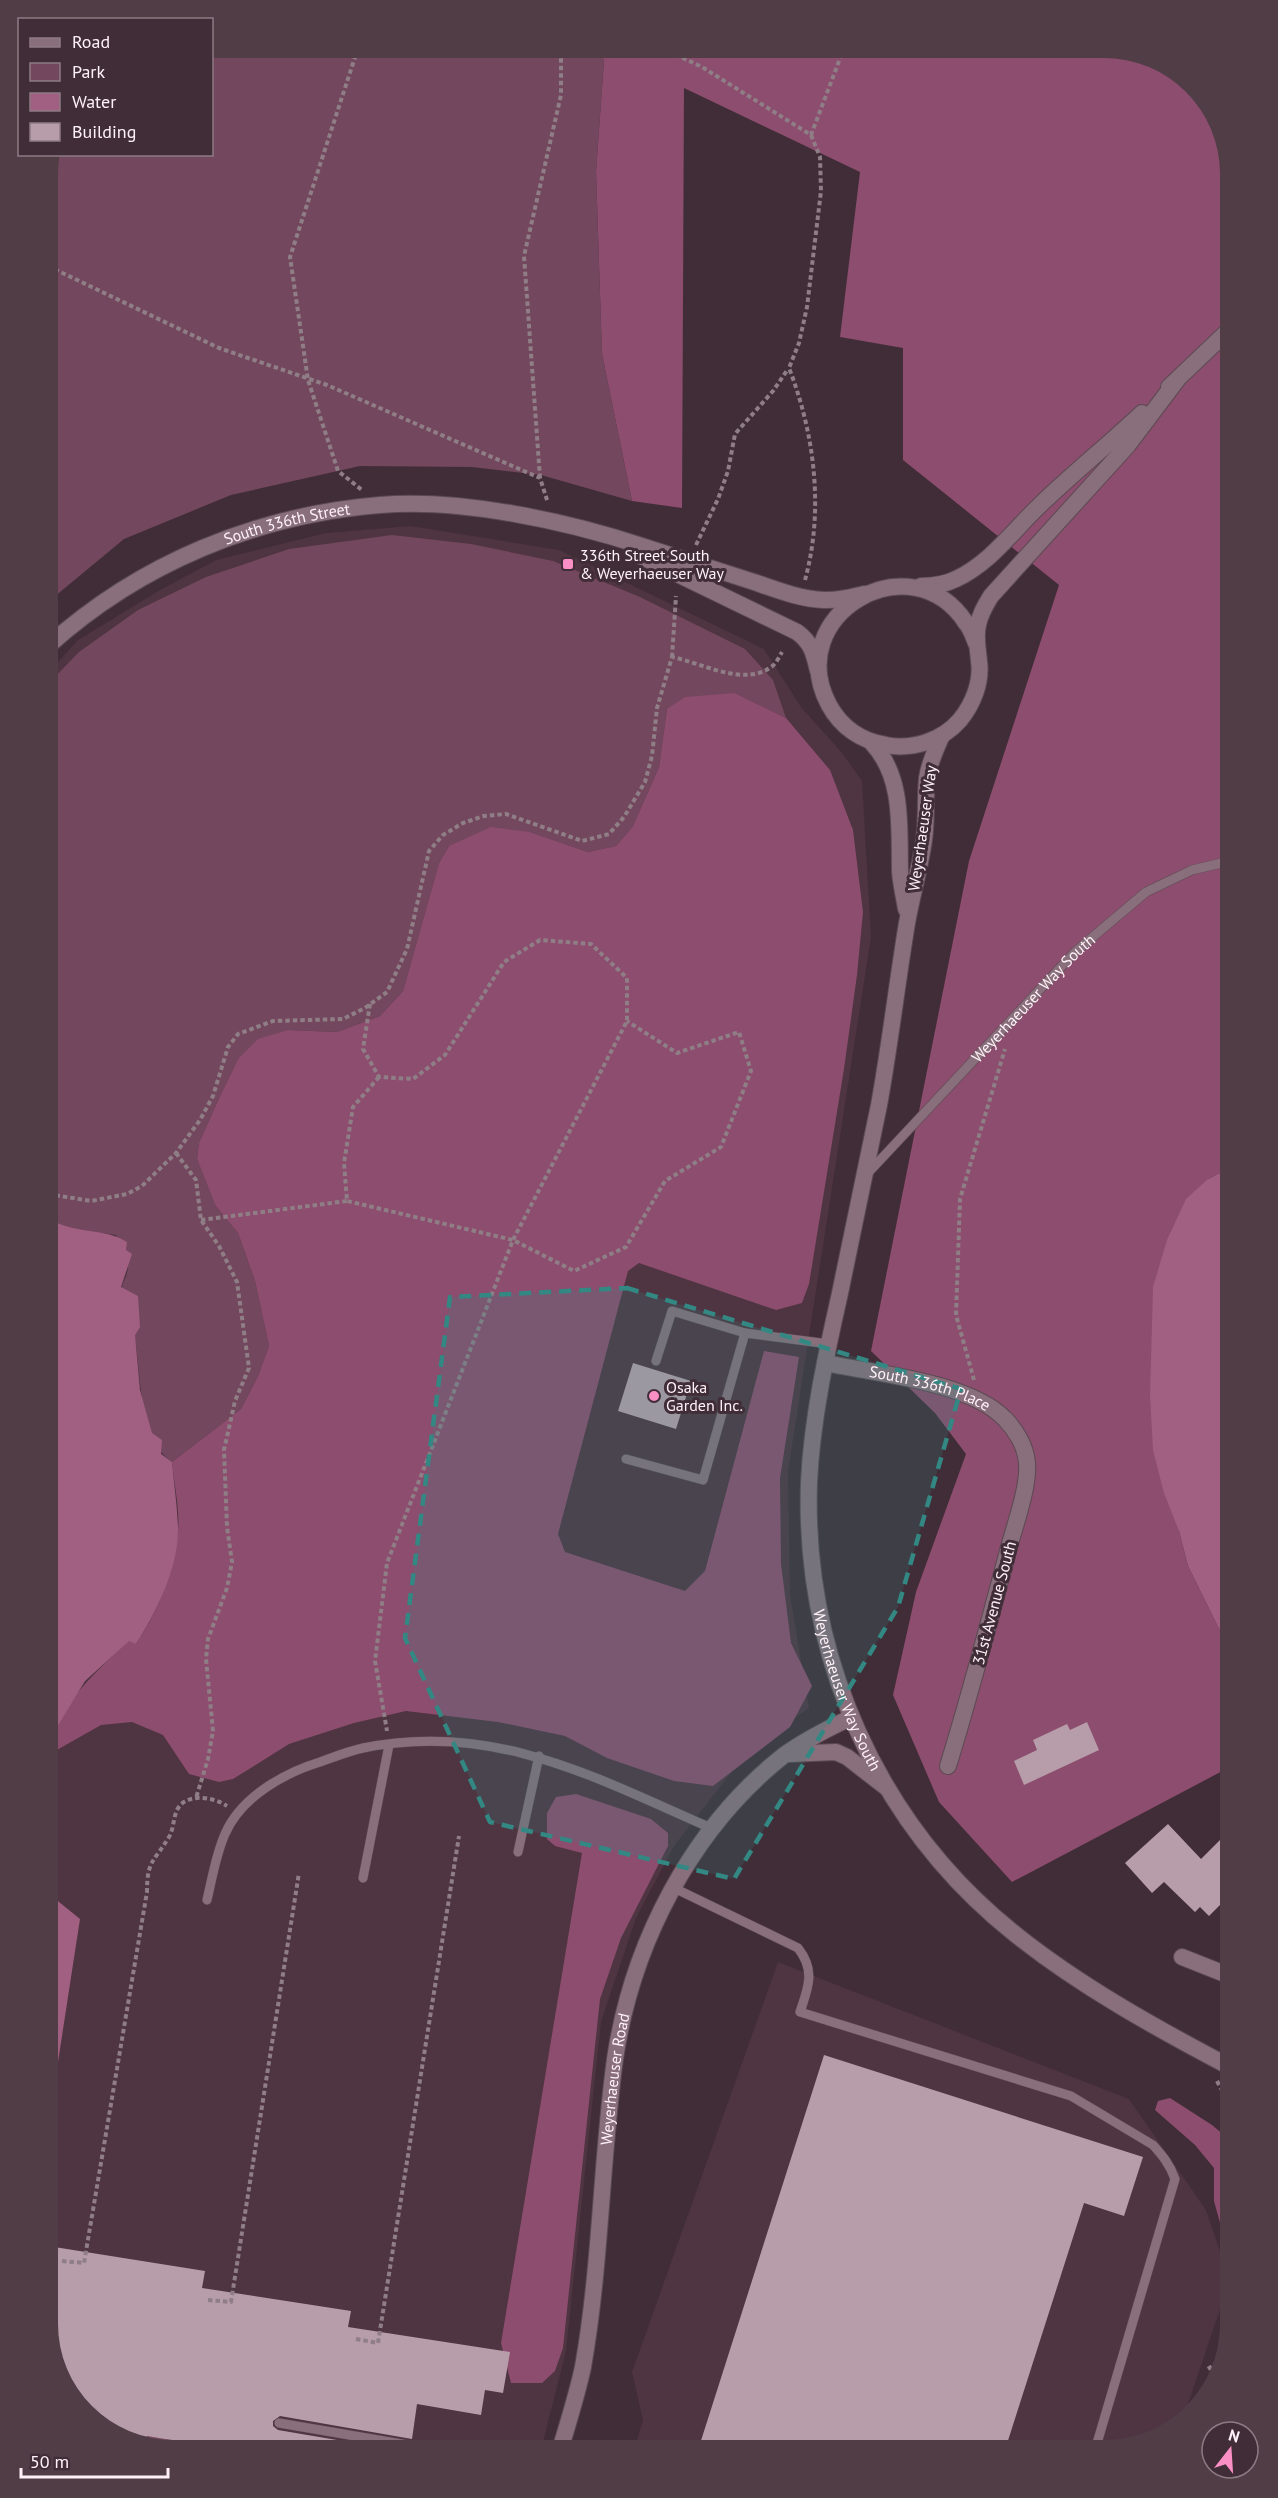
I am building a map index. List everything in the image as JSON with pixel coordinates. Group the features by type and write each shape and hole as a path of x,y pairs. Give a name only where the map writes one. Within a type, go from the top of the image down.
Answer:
{"street":[{"path":"911,587 933,593 952,606 967,623 976,643 980,664 978,685 971,705 959,722 942,735 920,745 912,746 896,747 872,743 851,732 834,715 823,694 818,671 820,647 830,625 844,607 864,594 887,587 940,586 957,579 975,567 1001,546 1051,494 1220,339"},
{"path":"976,643 977,626 982,610 991,597 1128,445 1177,380"},
{"name":"South 336th Street","path":"59,637 102,602 138,580 227,537 273,522 316,512 381,504 487,509 555,524 639,544 800,597 834,600 864,594"},
{"name":"South 336th Street","path":"555,524 601,539 779,622 807,639 813,648 818,671"},
{"name":"Weyerhaeuser Way","path":"908,919 924,836 927,776 942,735"},
{"name":"Weyerhaeuser Way","path":"872,743 883,754 894,782 900,874 908,919"},
{"name":"Weyerhaeuser Way South","path":"908,919 880,1100 825,1363 809,1481 809,1543 817,1605 832,1666 850,1718 887,1788 916,1832 954,1878 1015,1934 1082,1982 1220,2062"},
{"name":"South 336th Place","path":"825,1363 942,1387 980,1400 1004,1418 1020,1439"},
{"name":"31st Avenue South","path":"948,1766 974,1680 1022,1497 1027,1463 1020,1439"},
{"name":"Weyerhaeuser Road","path":"563,2439 582,2369 590,2322 615,2058 630,1991 645,1947 689,1860 711,1828 735,1800 785,1755 850,1718"},
{"path":"785,1755 836,1752 847,1756 887,1788"},
{"path":"1182,1957 1220,1972"},
{"name":"Weyerhaeuser Way South","path":"1200,2051 1220,2070"}],"lane":[{"name":"Weyerhaeuser Way South","path":"864,1178 1075,952 1146,892 1192,870 1220,863"},
{"path":"656,1361 672,1311 745,1333 829,1344"},
{"path":"626,1459 703,1480 745,1333"},
{"path":"207,1900 225,1834 238,1814 259,1793 297,1769 363,1748 433,1740 491,1745 539,1756 575,1769 711,1828"},
{"path":"363,1878 389,1745"},
{"path":"518,1852 539,1756"},
{"path":"674,1888 798,1948 806,1959 809,1969 808,1989 800,2012 1071,2096 1153,2145 1162,2155 1175,2179 1098,2440"},
{"path":"279,2423 374,2439"}],"path":[{"path":"355,58 291,257 309,380 338,471 381,504"},
{"path":"555,524 540,478 524,256 561,95 561,58"},
{"path":"685,59 702,66 811,135 820,157 821,191 807,307 799,343 789,368 773,391 735,434 728,471 718,499 695,546"},
{"path":"811,135 840,59"},
{"path":"59,271 219,348 327,385 540,478"},
{"path":"789,368 801,398 814,475 814,543 804,584"},
{"path":"59,1196 91,1201 127,1194 142,1186 176,1153 213,1096 228,1047 238,1034 273,1021 343,1019 387,992 407,949 429,851 443,835 463,823 484,816 506,814 582,841 609,834 624,817 645,782 652,756 657,708 672,657 676,596"},
{"path":"672,657 742,676 758,673 772,666 782,652"},
{"path":"379,1077 413,1079 445,1055 504,962 540,940 591,944 627,978 627,1021 513,1240 387,1563 375,1661 389,1745"},
{"path":"370,1004 363,1050 379,1077"},
{"path":"980,1400 956,1315 960,1199 1013,1019"},
{"path":"201,1220 347,1201 513,1240 574,1271 626,1247 664,1181 721,1147 751,1071 739,1032 677,1053 627,1021"},
{"path":"347,1201 344,1163 353,1107 379,1077"},
{"path":"176,1153 196,1180 201,1220 219,1246 237,1282 249,1368 235,1401 224,1450 227,1527 232,1562 227,1588 208,1639 206,1659 213,1731 208,1759 196,1798"},
{"path":"62,2261 84,2263 151,1860 170,1836 178,1808 187,1800 202,1797 222,1803 238,1814"},
{"path":"356,2340 378,2343 459,1836"},
{"path":"208,2300 231,2302 299,1873"}],"highlighted area":[{"path":"627,1288 961,1389 898,1607 734,1879 490,1822 405,1638 450,1297"}],"shaded area":[{"path":"603,58 1111,59 1126,61 1148,67 1174,82 1196,104 1211,130 1216,145 1220,175 1220,1173 1208,1179 1179,1531 1188,1566 1220,1631 1220,1772 1012,1882 939,1802 893,1695 916,1592 966,1454 935,1413 871,1351 969,861 1059,585 903,460 903,348 840,337 860,172 684,88 682,508 632,501 602,354 596,172"},
{"path":"411,526 559,550 764,649 801,707 843,754 862,781 871,937 788,1471 790,1595 809,1708 747,1752 674,1846 636,1918 601,2022 566,2351 544,2439 167,2439 152,2437 123,2428 104,2416 82,2394 67,2368 62,2353 58,2323 59,661 78,640 160,590 216,560 326,533"},
{"path":"735,693 786,718 830,770 853,830 863,912 844,1069 809,1284 802,1303 776,1310 639,1263 628,1271 558,1534 565,1552 685,1591 705,1571 764,1351 799,1357 780,1478 781,1564 791,1643 812,1686 790,1727 713,1786 674,1781 607,1758 565,1736 498,1722 406,1711 354,1723 289,1744 233,1779 219,1782 189,1774 163,1735 132,1722 101,1725 58,1749 58,1722 66,1708 91,1677 129,1640 136,1644 152,1618 164,1590 173,1561 178,1531 178,1505 172,1462 241,1409 258,1376 269,1346 255,1281 238,1233 215,1205 197,1159 199,1143 238,1059 258,1039 288,1030 337,1032 380,1016 403,991 439,863 449,846 491,827 530,832 588,852 616,846 633,826 659,767 667,709 685,697"},
{"path":"576,1794 651,1819 668,1833 668,1846 621,1938 600,1999 563,2348 555,2371 542,2383 511,2383 501,2343 582,1853 555,1846 547,1839 547,1813 556,1797"},
{"path":"778,1962 1129,2099 1206,2210 1220,2251 1220,2310 1189,2402 1174,2416 1148,2431 1119,2439 637,2440 643,2420 632,2372"},
{"path":"1170,2098 1220,2132 1220,2223 1214,2201 1214,2168 1195,2145 1155,2110 1158,2101"}],"green space":[{"path":"213,58 603,58 596,172 602,354 632,501 541,475 472,467 360,466 231,495 124,539 59,593 60,156 213,156"},
{"path":"392,535 471,544 553,561 640,597 745,649 773,680 786,718 735,693 667,709 659,767 633,826 616,846 588,852 530,832 449,846 439,863 403,991 380,1016 337,1032 288,1030 238,1059 199,1143 197,1159 215,1205 238,1233 255,1281 269,1346 258,1376 241,1409 172,1462 152,1437 147,1421 134,1334 123,1296 122,1286 128,1268 124,1248 116,1235 59,1225 59,673 79,652 138,610 206,577 289,549"}],"water":[{"path":"1220,1173 1220,1631 1188,1566 1179,1531 1164,1493 1153,1450 1150,1395 1153,1287 1167,1240 1186,1199 1208,1179"},
{"path":"59,1223 118,1237 127,1242 126,1250 132,1254 121,1287 138,1296 140,1327 135,1335 140,1390 152,1433 162,1440 161,1454 172,1462 178,1527 171,1573 144,1631 136,1644 129,1641 85,1681 58,1725"},
{"path":"58,1901 80,1919 58,2061"}],"building":[{"name":"Osaka Garden Inc.","path":"633,1363 691,1381 676,1429 618,1411"},
{"path":"1087,1722 1099,1750 1024,1785 1014,1761 1037,1750 1033,1740 1067,1724 1070,1730"},
{"path":"1168,1824 1201,1859 1220,1840 1220,1905 1209,1916 1200,1907 1195,1912 1164,1882 1152,1893 1125,1863"},
{"path":"824,2055 1143,2157 1124,2216 1084,2203 1008,2440 701,2440"},
{"path":"58,2248 205,2271 202,2288 351,2311 348,2327 510,2352 503,2393 485,2390 481,2415 417,2404 412,2439 280,2416 273,2421 273,2426 278,2430 332,2439 157,2438 123,2428 104,2416 82,2394 67,2368 62,2353 58,2323"}],"place":[{"name":"336th Street South & Weyerhaeuser Way","path":"568,564"},
{"name":"Osaka Garden Inc.","path":"654,1396"}]}
